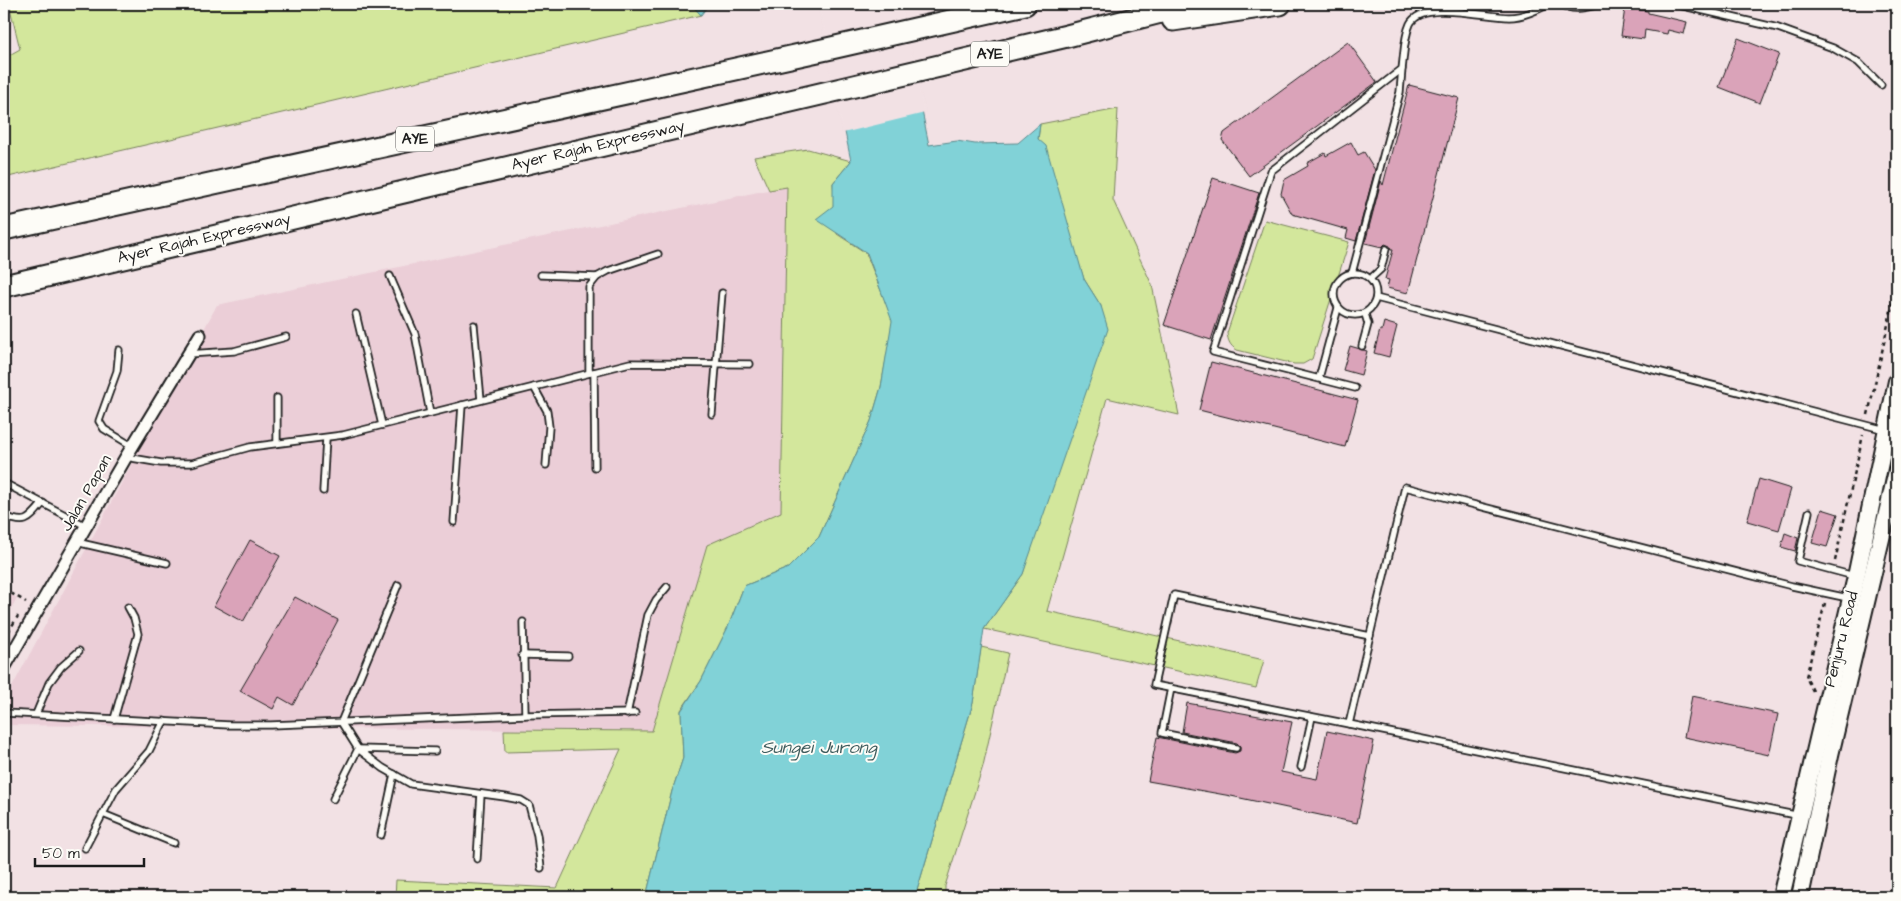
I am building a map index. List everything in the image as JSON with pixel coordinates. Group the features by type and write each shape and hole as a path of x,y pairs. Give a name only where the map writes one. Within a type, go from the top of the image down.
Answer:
{"highway":[{"name":"AYE","path":"4,229 827,49 1024,4"},
{"name":"Ayer Rajah Expressway","path":"4,286 1067,36 1192,4"},
{"path":"1067,36 1280,4"}],"main road":[{"name":"Penjuru Road","path":"1864,578 1892,431 1897,381"},
{"name":"Penjuru Road","path":"1800,897 1816,818 1814,793 1850,634 1864,578 1897,470"},
{"name":"Penjuru Road","path":"1781,897 1801,812 1814,793"}],"street":[{"name":"Jalan Papan","path":"4,668 132,446 200,335"}],"lane":[{"path":"1352,273 1400,92 1410,23 1417,15 1428,10 1440,9 1510,17 1532,12 1549,4"},
{"path":"1561,4 1578,9 1601,4"},
{"path":"1675,4 1778,28 1833,48 1858,62 1881,85"},
{"path":"1355,388 1213,352 1271,171 1402,69"},
{"path":"1370,279 1381,269 1386,249"},
{"path":"595,467 589,287 597,277 608,271 658,254"},
{"path":"1352,273 1363,274 1375,285 1376,298 1371,309 1357,316 1348,315 1338,308 1333,295 1334,286 1339,279 1346,274 1352,273"},
{"path":"542,275 597,277"},
{"path":"390,276 415,334 430,413"},
{"path":"712,414 722,294"},
{"path":"1376,298 1892,431"},
{"path":"1319,378 1338,308"},
{"path":"356,314 382,425"},
{"path":"1362,346 1368,324 1364,314"},
{"path":"474,325 481,400"},
{"path":"188,354 234,351 286,337"},
{"path":"119,350 117,371 99,421 104,430 132,446"},
{"path":"126,457 160,464 192,463 250,447 326,438 630,363 750,364"},
{"path":"534,387 547,411 549,427 546,465"},
{"path":"277,398 277,443"},
{"path":"454,522 462,405"},
{"path":"323,491 326,438"},
{"path":"4,483 86,526"},
{"path":"1349,724 1405,487 1792,586 1858,600"},
{"path":"4,516 19,522 30,520 43,503"},
{"path":"1809,512 1798,561 1864,578"},
{"path":"76,542 166,563"},
{"path":"342,722 398,585"},
{"path":"626,714 648,615 656,600 667,588"},
{"path":"1370,636 1174,595 1154,685 1801,812 1816,818"},
{"path":"114,719 138,634 134,618 128,607"},
{"path":"523,622 522,655 525,715"},
{"path":"36,714 49,684 61,667 79,651"},
{"path":"522,655 568,656"},
{"path":"1171,688 1162,733 1236,748"},
{"path":"4,713 229,725 635,713"},
{"path":"1301,768 1312,717"},
{"path":"85,848 116,789 149,751 164,721"},
{"path":"342,722 358,749 411,784 522,800 529,805 537,836 541,868"},
{"path":"358,749 435,751"},
{"path":"333,799 358,749"},
{"path":"381,836 394,774"},
{"path":"477,859 482,794"},
{"path":"103,814 174,843"}],"path":[{"path":"4,589 26,602"}],"shaded area":[{"path":"787,186 781,512 707,545 652,731 4,725 4,702 217,305"},
{"path":"4,591 17,598 4,621"}],"green space":[{"path":"9,4 691,4 701,15 4,178 4,58 20,49"},
{"path":"1118,109 1113,200 1152,285 1179,415 1107,398 1047,611 1264,660 1256,688 984,629 1023,574 1101,306 1084,279 1038,139 1040,124"},
{"path":"808,149 851,161 833,183 837,234 866,253 893,321 881,387 871,421 819,537 788,568 744,586 728,627 701,681 681,710 683,758 672,791 646,897 395,897 396,880 557,888 621,749 505,752 504,730 652,731 707,545 781,512 787,187 769,190 754,157"},
{"path":"1265,220 1349,242 1312,359 1303,364 1294,364 1237,350 1231,345 1228,338 1227,333"},
{"path":"981,647 1008,653 983,766 945,886 945,897 915,897 973,703"}],"water":[{"path":"691,4 709,4 701,15"},
{"name":"Sungei Jurong","path":"905,28 929,145 957,141 975,144 1018,143 1040,124 1038,139 1046,146 1084,279 1101,306 1108,329 1023,574 984,629 973,703 915,897 646,897 672,791 683,758 681,711 701,681 728,627 744,586 788,568 819,537 871,421 881,387 892,321 867,253 816,219 833,206 833,183 851,161 827,45"}],"pier":[{"path":"817,4 901,4 925,113 843,133 825,45 823,25"}],"building":[{"path":"1625,8 1648,11 1648,13 1687,22 1684,34 1668,30 1667,34 1645,30 1644,39 1621,36"},
{"path":"1738,38 1779,54 1760,103 1719,87"},
{"path":"1348,42 1377,82 1249,176 1222,140 1224,133"},
{"path":"1409,85 1459,98 1408,293 1387,288 1389,280 1385,279 1393,250 1391,250 1390,246 1385,244 1382,247 1365,243 1381,181 1383,185"},
{"path":"1351,142 1358,155 1364,152 1375,170 1356,241 1346,238 1348,230 1292,214 1281,194 1284,180 1308,166 1307,163 1325,153 1326,156"},
{"path":"1213,178 1259,193 1211,340 1164,325"},
{"path":"1384,322 1397,326 1389,357 1374,353"},
{"path":"1350,346 1367,351 1361,375 1343,370"},
{"path":"1211,362 1358,400 1345,447 1199,410"},
{"path":"1759,479 1791,489 1779,530 1747,521"},
{"path":"1822,509 1838,514 1827,547 1812,543"},
{"path":"1785,533 1798,538 1795,551 1781,547"},
{"path":"250,540 280,556 243,622 214,606"},
{"path":"295,597 338,620 293,705 279,697 273,709 240,691"},
{"path":"1692,696 1778,714 1769,755 1684,737"},
{"path":"1187,703 1292,722 1281,772 1317,779 1327,731 1374,741 1357,823 1231,796 1148,781 1157,737 1235,753 1240,751 1240,746 1237,743 1182,732"}]}
